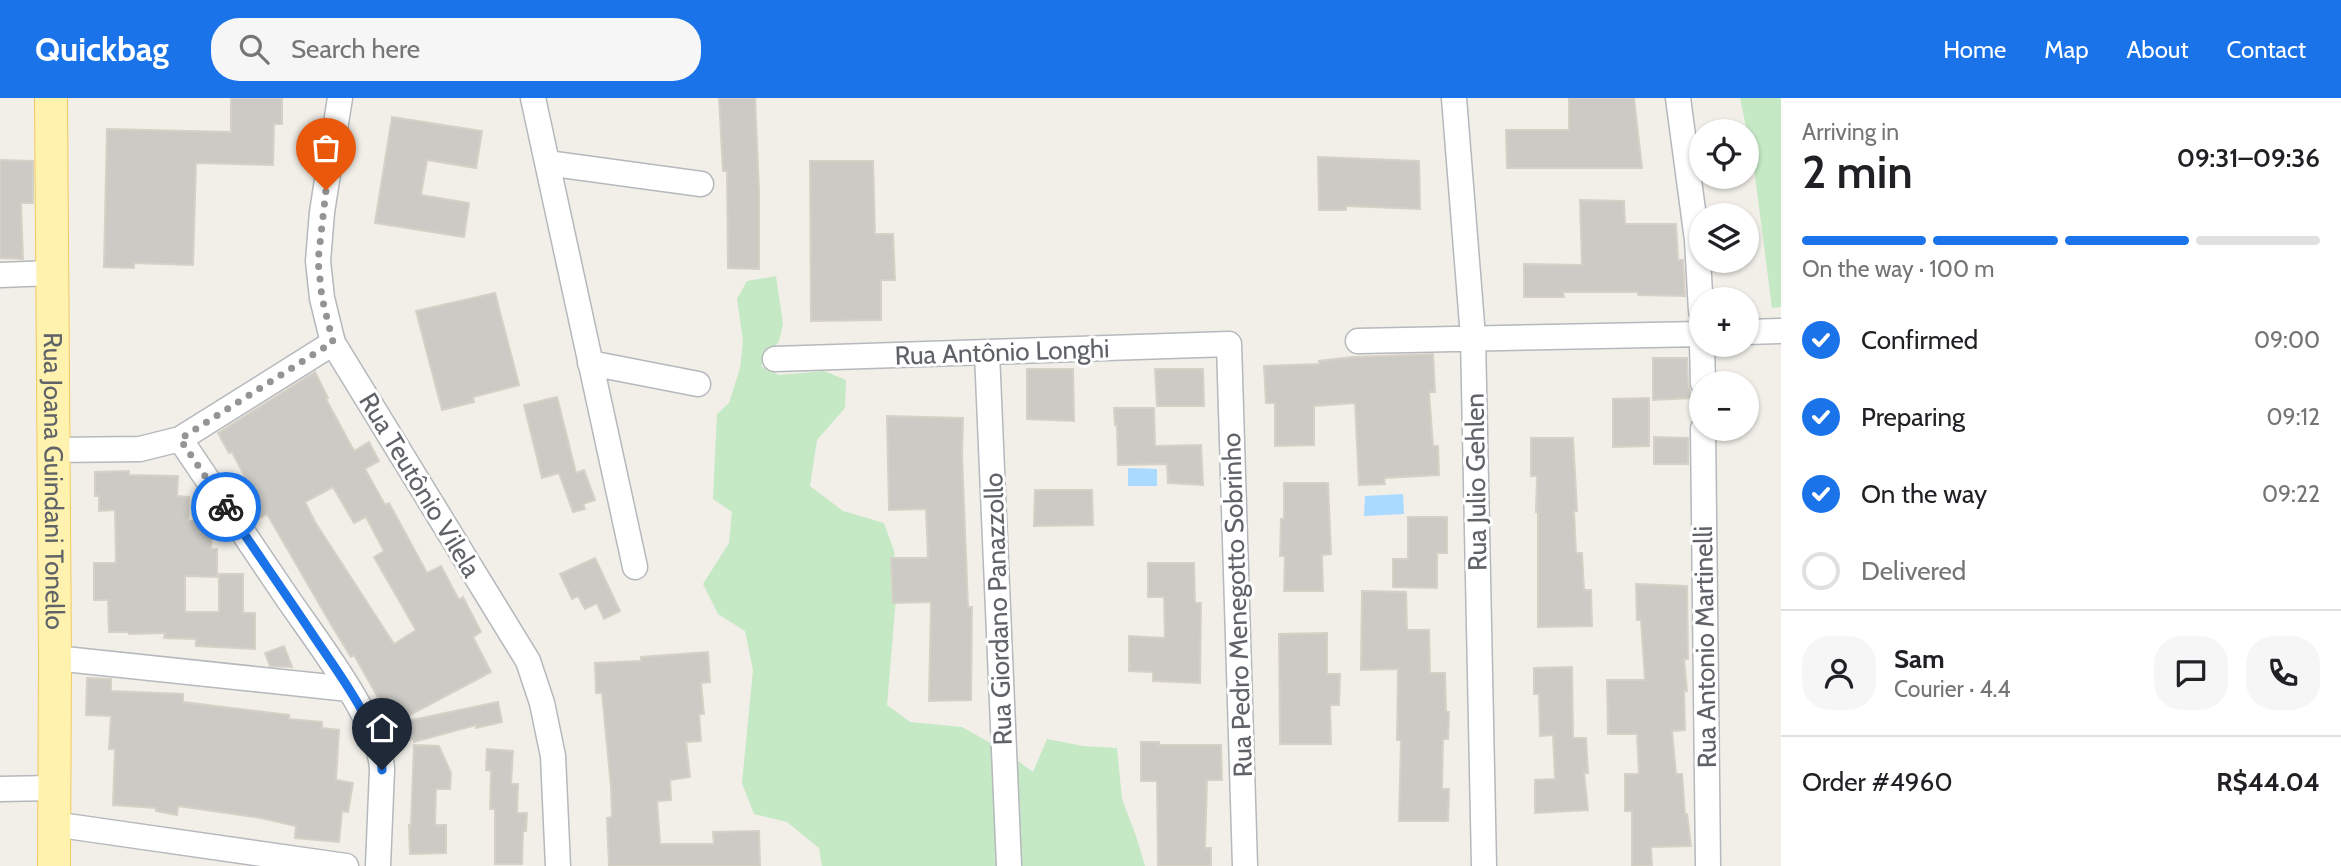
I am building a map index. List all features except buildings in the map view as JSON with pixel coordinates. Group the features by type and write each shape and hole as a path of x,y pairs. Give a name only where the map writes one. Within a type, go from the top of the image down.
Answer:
{"main road":[{"name":"Rua Joana Guindani Tonello","path":"51,98 54,866"}],"street":[{"name":"Rua Teutônio Vilela","path":"340,98 322,212 318,261 322,298 333,342 528,661 542,703 553,755 558,866"},
{"path":"533,98 635,567"},
{"name":"Rua Julio Gehlen","path":"1454,98 1473,337 1484,866"},
{"path":"1678,98 1697,240 1700,287"},
{"path":"547,163 701,184"},
{"path":"0,275 52,273"},
{"path":"1759,332 1781,331"},
{"path":"1358,341 1689,334"},
{"path":"54,450 140,449 180,439 333,342"},
{"name":"Rua Antônio Longhi","path":"775,359 1229,344"},
{"name":"Rua Pedro Menegotto Sobrinho","path":"1229,344 1245,866"},
{"name":"Rua Giordano Panazzollo","path":"987,353 1009,866"},
{"path":"590,363 698,384"},
{"path":"180,439 349,689 381,757 379,866"},
{"name":"Rua Antonio Martinelli","path":"1703,441 1707,866"},
{"path":"55,658 349,689"},
{"path":"0,789 53,788"},
{"path":"53,824 346,866"}],"green space":[{"path":"1740,98 1781,98 1781,307 1772,308 1757,189 1759,189 1759,119 1744,119"},
{"path":"776,276 783,324 779,341 761,366 779,375 824,371 846,380 845,408 817,440 810,486 843,511 884,523 894,551 897,586 887,705 910,722 962,727 1003,750 1033,772 1047,739 1083,746 1117,748 1122,799 1145,866 822,866 819,848 787,822 754,814 742,783 753,670 745,631 718,614 703,584 729,543 732,512 713,499 717,414 729,403 740,368 743,341 737,299 747,281"}],"water":[{"path":"1128,468 1157,469 1157,486 1128,486"},
{"path":"1403,494 1404,514 1364,516 1365,496"}],"way so far":[{"path":"226,507 180,439 333,342 322,298 318,261 326,190"}],"route":[{"path":"226,507 349,689 376,741 382,770"}]}
